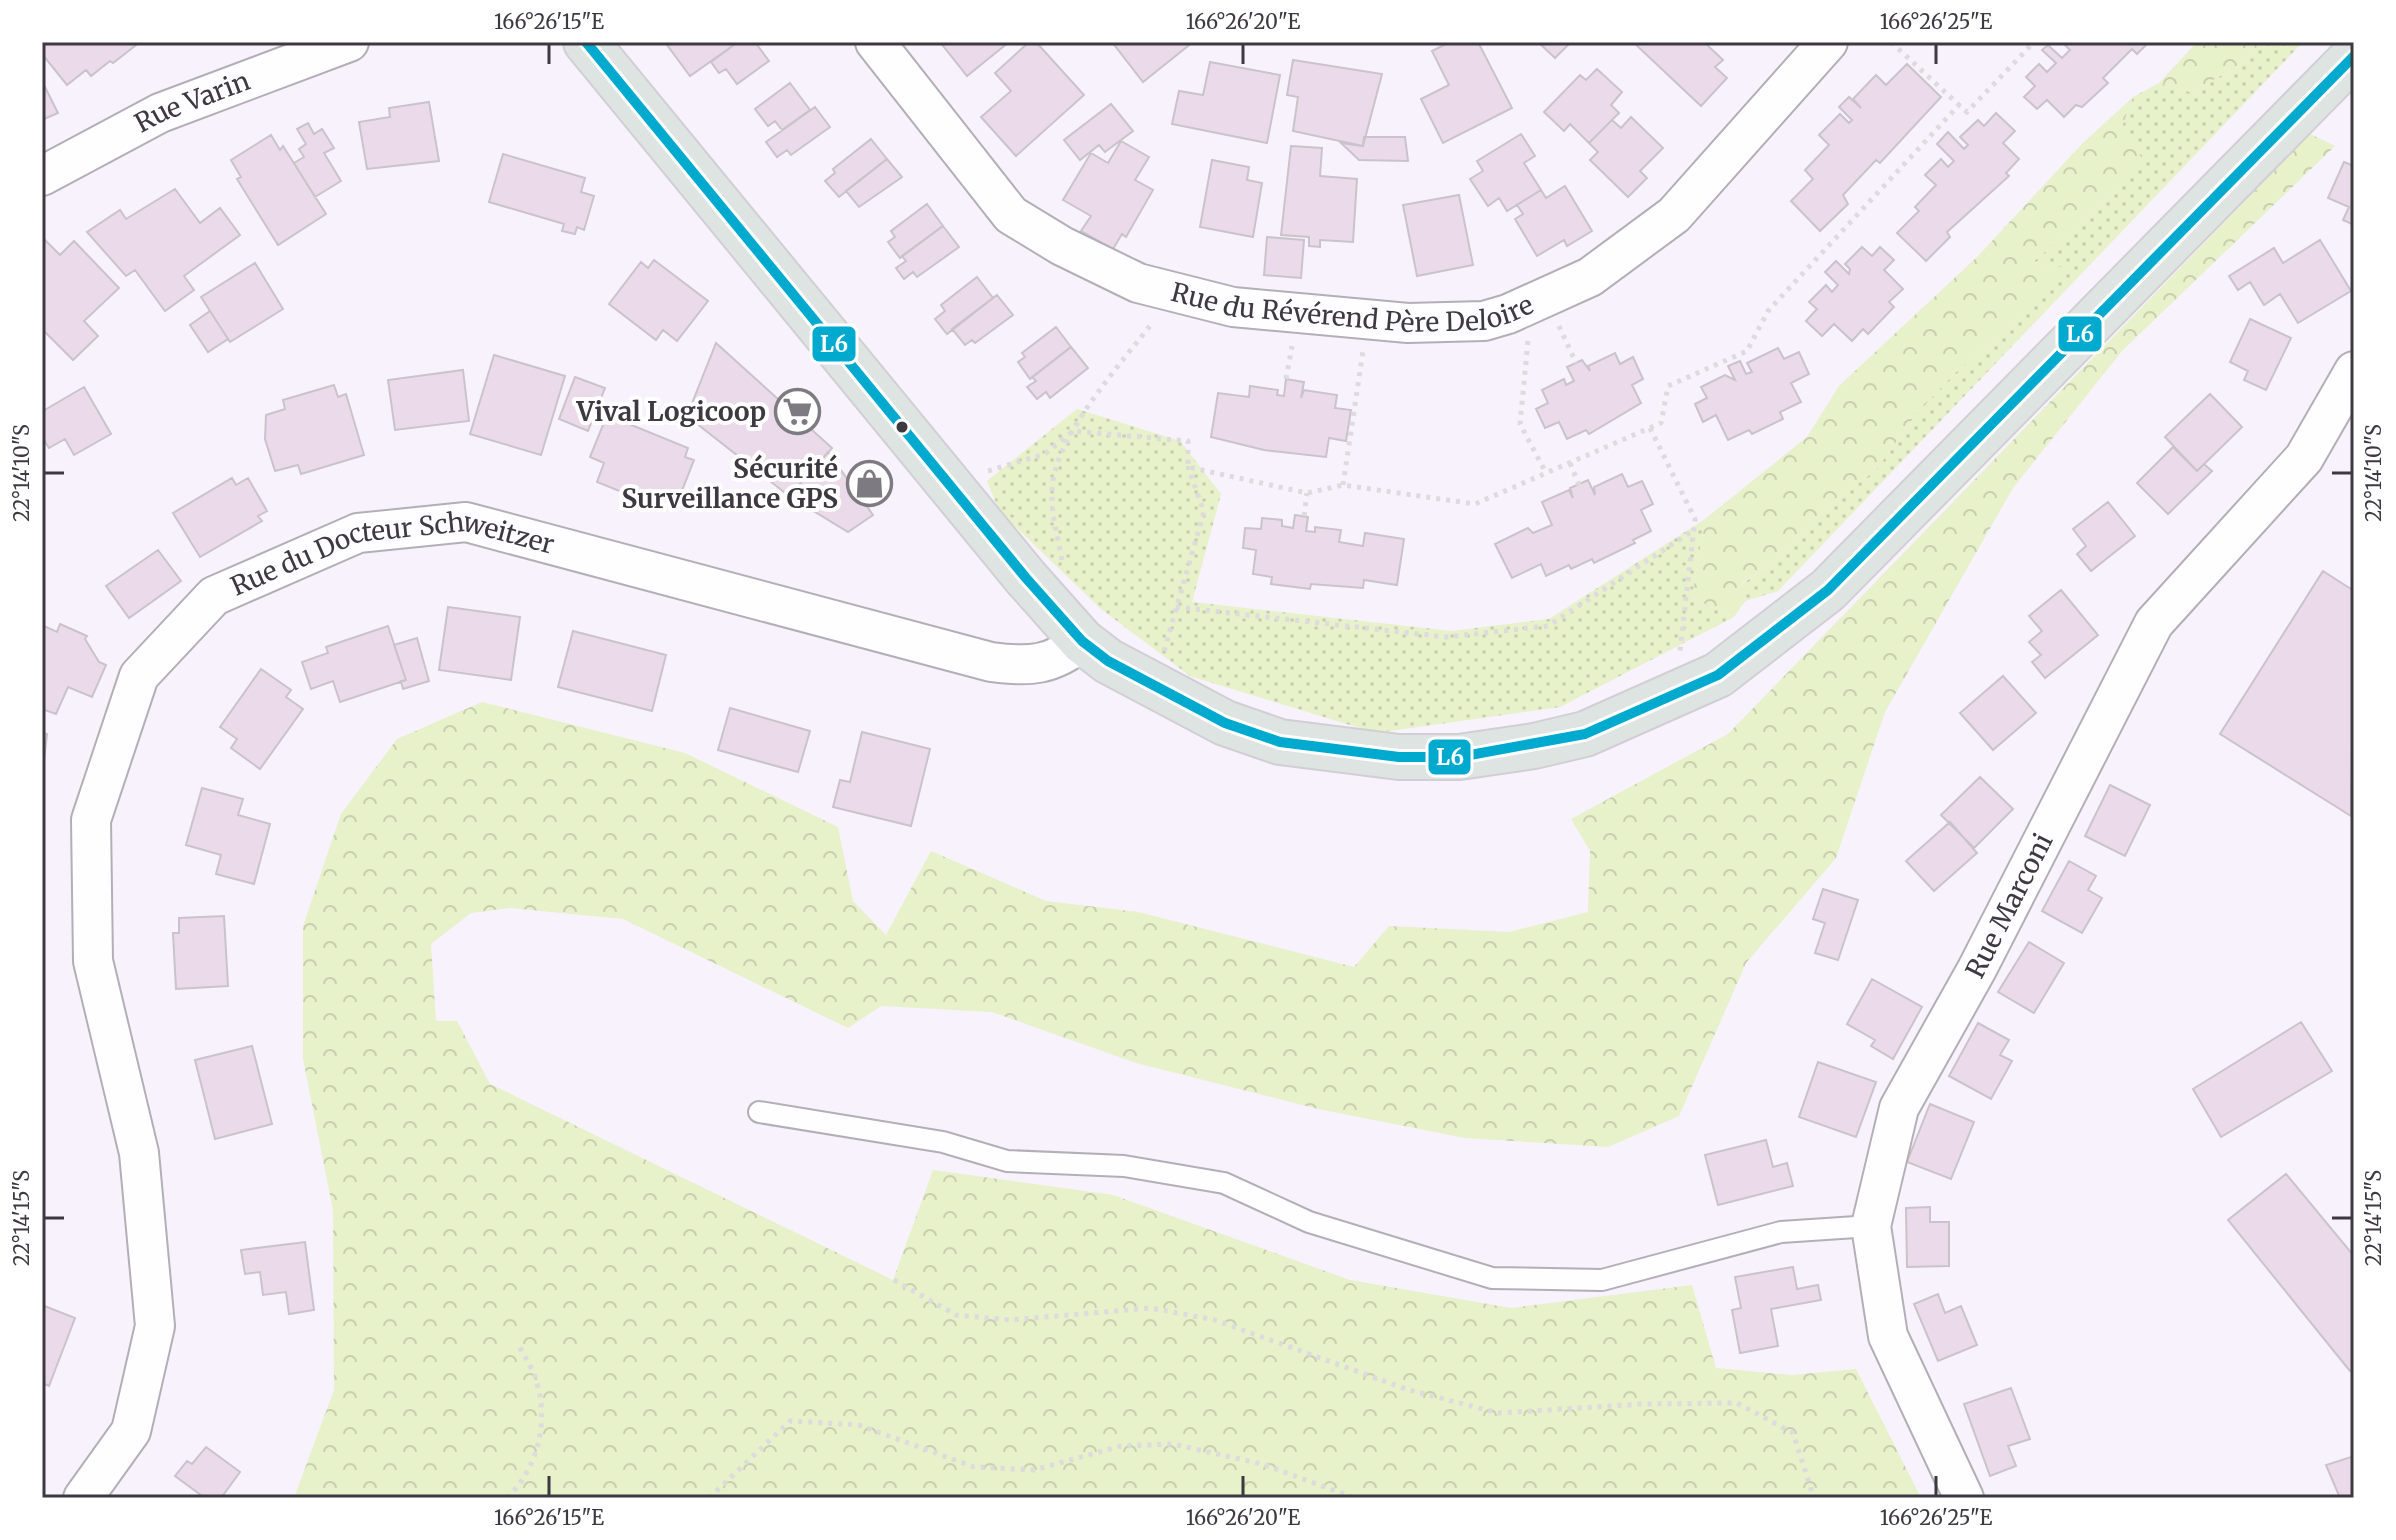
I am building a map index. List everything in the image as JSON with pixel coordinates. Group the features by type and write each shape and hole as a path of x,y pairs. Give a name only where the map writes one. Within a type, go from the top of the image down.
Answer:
{"main road":[{"path":"586,42 1016,566 1082,641 1121,668 1225,723 1280,742 1399,757 1459,757 1534,746 1585,734 1718,675 1828,590 2354,56"}],"street":[{"name":"Rue Varin","path":"42,176 160,113 349,42"},
{"name":"Rue du Révérend Père Deloire","path":"875,42 1011,215 1062,246 1138,283 1233,307 1408,323 1484,321 1508,314 1590,277 1674,215 1828,42"},
{"name":"Rue Marconi","path":"1964,1498 1888,1336 1871,1226 1899,1108 1977,969 2154,623 2304,458 2354,371"},
{"name":"Rue du Docteur Schweitzer","path":"83,1498 131,1431 155,1326 139,1153 93,961 91,820 139,676 214,596 358,533 466,522 991,662 1041,665 1058,659 1082,641"}],"lane":[{"path":"759,1112 943,1142 1007,1161 1124,1166 1224,1183 1309,1222 1492,1278 1602,1280 1781,1232 1871,1226"}],"path":[{"path":"1891,42 1967,112 2034,42"},
{"path":"1188,467 1307,493 1343,485 1475,504 1661,423 1668,386 1747,351 1768,311 1959,105"},
{"path":"1051,561 1063,572 1051,507 1053,478 1073,431 1155,319 1147,318"},
{"path":"1557,321 1576,363"},
{"path":"1528,334 1520,424 1546,473"},
{"path":"1286,379 1293,341"},
{"path":"1349,348 1377,352"},
{"path":"1343,485 1364,350"},
{"path":"1650,428 1695,519 1680,652"},
{"path":"976,475 1045,454 1073,431 1188,441 1188,467 1204,512 1162,655"},
{"path":"1570,463 1579,485"},
{"path":"1304,516 1307,493"},
{"path":"1176,607 1446,637 1548,626 1694,530"},
{"path":"894,1280 956,1315 1010,1320 1151,1308 1215,1320 1409,1390 1498,1413 1643,1404 1737,1403 1793,1433 1814,1498"},
{"path":"507,1498 521,1485 541,1443 538,1384 518,1344"},
{"path":"709,1498 790,1421 859,1425 974,1467 1034,1470 1121,1446 1173,1444 1262,1464 1355,1498"}],"green space":[{"path":"2197,42 2261,42 2241,65 2190,92 2159,83"},
{"path":"2261,42 2303,42 1778,591 1745,601 1742,584 1776,561 1823,510 1876,470 1917,413 1955,373 2000,336 2064,268 2033,262 2121,187 2121,129 2133,97 2159,83 2190,92 2241,65"},
{"path":"2133,97 2121,129 2144,161 2121,187 2033,262 2065,268 2000,336 1955,373 1917,413 1876,470 1823,510 1776,561 1742,583 1745,601 1734,617 1692,598 1705,519 1807,437 1839,386 1978,256 2082,144"},
{"path":"2310,134 2335,146 2122,351 2013,488 1885,712 1836,858 1746,963 1679,1116 1608,1147 1465,1138 1318,1109 1136,1063 992,1012 881,1006 848,1028 623,919 510,908 471,913 431,944 436,1021 457,1021 490,1084 893,1280 933,1170 1113,1195 1350,1280 1511,1308 1692,1285 1716,1368 1792,1375 1856,1369 1921,1498 294,1498 334,1390 333,1210 303,1059 303,926 341,814 397,739 482,702 685,753 838,827 853,901 886,935 931,851 1046,901 1138,912 1354,967 1389,926 1509,932 1588,912 1590,851 1571,819 1728,734"},
{"path":"1077,409 1180,441 1221,494 1192,602 1452,631 1549,619 1705,519 1692,598 1734,617 1560,707 1376,733 1190,676 1101,609 1000,512 987,481"}],"building":[{"path":"42,42 140,42 91,76 86,70 67,85 42,54"},
{"path":"671,42 738,42 690,76 667,45"},
{"path":"738,42 755,42 769,61 737,84 726,69 719,73 711,62"},
{"path":"940,42 1009,42 967,76"},
{"path":"1029,42 1036,42 1084,95 1016,156 981,117 1011,91 995,73"},
{"path":"1112,42 1193,42 1143,82"},
{"path":"1450,42 1478,42 1512,108 1443,143 1421,99 1449,85 1432,51"},
{"path":"1538,42 1571,42 1555,58"},
{"path":"1633,42 1704,42 1723,60 1715,67 1727,78 1701,106"},
{"path":"2062,42 2149,42 2137,54 2132,49 2103,78 2108,83 2082,107 2076,105 2064,117 2047,100 2037,109 2024,97 2035,86 2026,77 2039,64 2047,72 2056,63 2042,50 2048,45 2062,58 2070,50"},
{"path":"1293,60 1382,74 1363,146 1293,131 1298,97 1287,95"},
{"path":"1210,62 1280,75 1267,143 1172,124 1179,91 1203,95"},
{"path":"1907,64 1941,97 1880,163 1876,160 1843,195 1848,204 1820,231 1791,201 1813,179 1805,170 1829,145 1819,135 1840,114 1849,123 1852,120 1839,107 1849,97 1861,108 1853,99 1876,75 1886,85"},
{"path":"1597,69 1622,92 1611,105 1619,113 1589,143 1570,124 1564,131 1544,112 1580,75 1586,80"},
{"path":"42,81 58,113 42,120"},
{"path":"790,83 810,110 782,130 775,121 768,126 755,109"},
{"path":"429,102 439,161 367,169 359,122 390,117 389,108"},
{"path":"1111,104 1133,131 1105,152 1099,145 1080,160 1064,140"},
{"path":"815,107 830,127 791,155 787,150 777,157 766,142"},
{"path":"1996,113 2015,131 2003,143 2019,159 2006,173 2009,176 1947,232 1950,237 1926,261 1897,233 1919,211 1915,207 1936,185 1925,175 1941,159 1948,167 1954,161 1937,144 1948,132 1964,149 1968,145 1960,137 1978,120 1984,126"},
{"path":"1631,117 1663,148 1640,171 1647,178 1628,197 1590,160 1598,152 1589,143 1612,120 1621,128"},
{"path":"308,123 314,134 322,129 334,148 324,153 341,181 315,197 294,163 304,157 299,149 306,144 297,129"},
{"path":"1521,134 1535,156 1524,163 1541,190 1507,211 1499,198 1488,206 1470,179 1483,171 1477,161"},
{"path":"271,135 280,150 283,146 326,214 278,245 237,179 241,177 231,160"},
{"path":"1364,137 1405,137 1408,161 1359,160 1341,143 1363,146"},
{"path":"871,139 887,159 839,197 825,181 835,173 833,169"},
{"path":"1121,141 1149,157 1135,180 1153,190 1126,237 1122,234 1113,249 1081,231 1091,216 1063,200 1091,153 1108,163"},
{"path":"1291,146 1322,148 1320,176 1357,179 1353,242 1320,240 1320,247 1309,246 1309,237 1281,235"},
{"path":"503,154 585,178 581,192 594,196 584,230 577,227 575,234 562,231 564,224 489,202"},
{"path":"887,159 902,177 859,207 846,191"},
{"path":"1212,160 1249,167 1247,180 1262,183 1253,237 1200,227"},
{"path":"2344,162 2354,166 2354,225 2343,220 2349,207 2328,198"},
{"path":"1565,186 1592,231 1567,246 1564,240 1537,256 1515,219 1523,214 1517,205 1541,190 1546,198"},
{"path":"175,189 200,223 220,208 240,235 184,276 194,290 165,311 135,270 126,276 87,232 120,210 126,219"},
{"path":"1459,195 1473,265 1417,276 1403,205"},
{"path":"927,204 943,226 900,258 888,242 895,237 891,231"},
{"path":"943,226 959,247 917,277 913,272 904,279 896,268 906,261 902,256"},
{"path":"1267,237 1304,240 1301,278 1264,275"},
{"path":"44,239 60,255 74,241 119,288 84,321 98,336 73,360 42,329"},
{"path":"2320,240 2351,291 2298,323 2280,294 2264,305 2250,282 2238,290 2229,276 2274,248 2283,263"},
{"path":"1862,247 1872,256 1880,247 1894,260 1884,270 1903,289 1889,302 1894,307 1868,334 1863,329 1852,341 1834,324 1822,336 1806,321 1817,309 1809,302 1826,285 1832,292 1838,285 1825,272 1836,261 1849,274 1850,269 1845,264"},
{"path":"654,260 708,301 677,341 663,330 656,340 609,304 641,262 648,268"},
{"path":"255,263 283,309 230,342 201,297"},
{"path":"977,277 993,298 947,334 935,319 945,311 941,305"},
{"path":"997,295 1013,315 975,343 972,340 965,345 952,329"},
{"path":"210,311 228,339 208,352 190,325"},
{"path":"2250,319 2291,338 2266,390 2244,380 2248,371 2230,362"},
{"path":"1056,327 1071,347 1030,379 1018,362 1025,357 1022,353"},
{"path":"716,343 832,448 789,496 687,416"},
{"path":"1071,347 1088,368 1050,398 1046,392 1037,399 1027,387 1036,381 1032,377"},
{"path":"1778,348 1784,359 1799,352 1809,374 1791,383 1801,402 1780,412 1783,419 1752,434 1749,430 1728,440 1716,415 1703,422 1695,404 1707,398 1701,387 1725,375 1735,380 1728,366 1740,361 1746,374 1752,372 1747,363"},
{"path":"1615,353 1620,364 1633,357 1643,379 1632,385 1641,403 1589,434 1586,430 1567,439 1559,422 1545,428 1536,409 1548,403 1542,390 1564,379 1566,385 1574,381 1567,367 1582,360 1590,371 1588,366"},
{"path":"494,355 565,376 541,455 470,434"},
{"path":"463,370 469,421 395,430 388,380"},
{"path":"575,377 605,388 588,431 559,419"},
{"path":"1286,379 1304,382 1301,398 1304,390 1337,395 1335,408 1351,410 1346,441 1329,438 1326,457 1264,450 1211,437 1218,393 1249,397 1250,386 1278,390 1277,395 1284,396"},
{"path":"334,385 338,397 346,394 364,455 301,474 298,465 275,471 265,439 266,415 285,409 283,400"},
{"path":"84,387 111,434 74,455 65,439 49,448 42,437 43,411"},
{"path":"2210,394 2242,427 2197,471 2165,437"},
{"path":"607,415 688,448 685,457 694,460 679,498 660,491 654,505 597,482 604,463 590,457"},
{"path":"2173,447 2197,471 2204,464 2212,471 2168,514 2137,483"},
{"path":"828,452 873,515 848,532 789,496"},
{"path":"1622,474 1628,487 1642,481 1653,504 1641,510 1651,531 1633,540 1635,543 1594,563 1592,559 1571,569 1569,565 1546,576 1541,564 1512,578 1495,544 1528,528 1533,533 1552,525 1542,502 1569,490 1573,498 1570,488 1588,480 1595,495 1594,487"},
{"path":"232,478 236,485 248,478 267,511 258,516 262,521 200,557 173,513"},
{"path":"2108,502 2135,536 2091,571 2077,554 2086,546 2073,529"},
{"path":"1295,515 1308,517 1306,531 1315,532 1315,527 1341,530 1339,542 1363,546 1365,533 1404,539 1397,585 1364,580 1363,588 1311,584 1310,589 1271,584 1272,577 1253,574 1256,550 1243,548 1245,528 1261,529 1262,518 1282,520 1282,526 1293,528"},
{"path":"158,550 181,581 129,618 106,586"},
{"path":"2323,571 2354,591 2351,816 2220,734"},
{"path":"2061,590 2098,635 2045,678 2032,662 2041,655 2029,642 2042,631 2029,616"},
{"path":"448,607 520,617 511,680 439,670"},
{"path":"60,624 87,636 85,639 99,662 106,665 92,697 68,687 56,714 42,709 42,625 57,632"},
{"path":"388,626 406,680 340,702 333,681 311,689 302,662 328,653 326,647"},
{"path":"573,631 666,655 652,711 558,687"},
{"path":"417,638 429,681 403,689 401,681 406,680 394,645"},
{"path":"261,669 291,690 286,697 303,709 260,769 231,748 237,739 220,727"},
{"path":"2003,676 2036,713 1993,750 1960,713"},
{"path":"730,708 810,731 798,772 718,750"},
{"path":"862,732 930,749 911,826 833,807 840,780 850,782"},
{"path":"42,733 47,734 43,769 42,768"},
{"path":"1980,777 2013,809 1974,848 1941,815"},
{"path":"2110,785 2150,805 2125,856 2085,836"},
{"path":"202,788 243,799 238,815 270,824 254,884 216,874 221,855 186,845"},
{"path":"1950,822 1977,853 1934,891 1906,861"},
{"path":"2069,861 2096,876 2088,890 2102,898 2082,933 2042,911"},
{"path":"1823,889 1858,900 1838,960 1815,953 1825,923 1813,919"},
{"path":"224,916 228,986 176,989 173,933 179,933 179,918"},
{"path":"2029,942 2064,963 2034,1013 1998,992"},
{"path":"1872,979 1922,1007 1893,1059 1871,1046 1875,1040 1847,1024"},
{"path":"2301,1022 2332,1071 2221,1137 2193,1089"},
{"path":"1978,1023 2009,1040 2000,1055 2012,1061 1991,1099 1949,1076"},
{"path":"252,1046 272,1124 215,1139 195,1060"},
{"path":"1818,1062 1876,1082 1856,1137 1799,1117"},
{"path":"1930,1104 1974,1122 1951,1179 1907,1162"},
{"path":"1766,1140 1773,1167 1787,1163 1793,1186 1718,1205 1705,1155"},
{"path":"2286,1174 2354,1256 2354,1368 2350,1371 2228,1220"},
{"path":"1930,1207 1930,1222 1949,1222 1949,1266 1907,1267 1906,1208"},
{"path":"305,1242 314,1310 289,1314 286,1292 263,1295 260,1272 245,1274 241,1250"},
{"path":"1793,1267 1797,1289 1818,1285 1821,1300 1771,1309 1778,1346 1740,1353 1732,1310 1741,1308 1735,1277"},
{"path":"1938,1294 1945,1313 1961,1306 1977,1345 1938,1361 1914,1304"},
{"path":"42,1305 75,1318 49,1386 42,1383"},
{"path":"2011,1388 2030,1439 2008,1446 2016,1466 1990,1476 1964,1404"},
{"path":"206,1447 240,1472 221,1498 205,1498 175,1476 187,1461 192,1464"},
{"path":"2354,1456 2354,1498 2340,1498 2326,1465"}],"transit line":[{"name":"L6","path":"586,42 1026,578 1082,641 1108,661 1225,723 1280,742 1399,757 1459,757 1585,734 1718,675 1828,590 2354,56"}],"place":[{"name":"Vival Logicoop","path":"797,412"},
{"name":"Sécurité Surveillance GPS","path":"869,484"}]}
